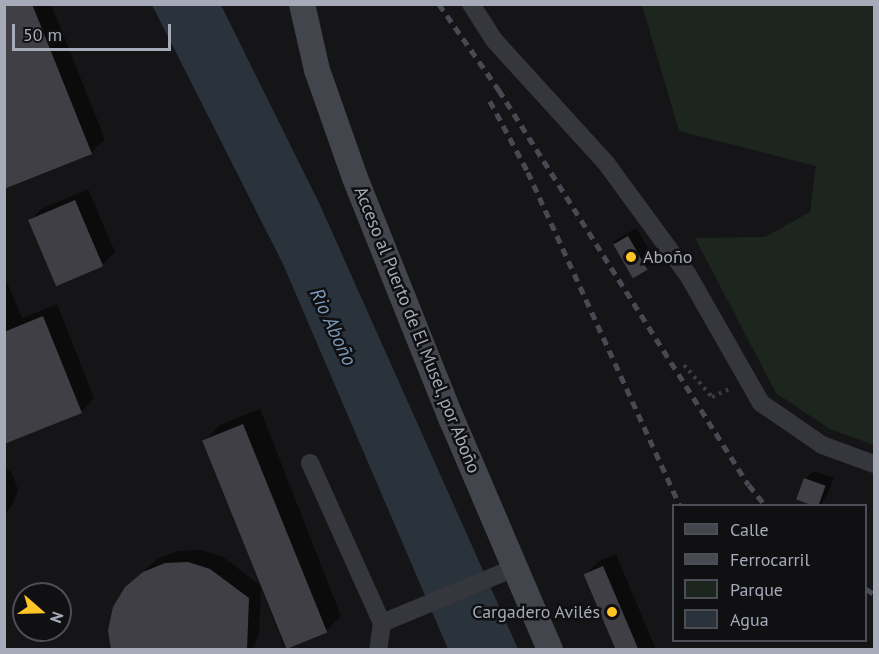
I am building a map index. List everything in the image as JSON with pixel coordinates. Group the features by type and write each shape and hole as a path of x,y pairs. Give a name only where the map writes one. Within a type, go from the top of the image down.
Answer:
{"street":[{"name":"Acceso al Puerto de El Musel, por Aboño","path":"302,4 317,70 355,178 507,572 550,650"},
{"path":"471,4 494,40 606,163 688,275 761,403 822,445 874,464"},
{"path":"310,463 382,623 378,650"},
{"path":"382,623 507,572"}],"path":[{"path":"684,365 712,397 748,380"}],"green space":[{"path":"642,5 874,5 874,445 830,429 776,393 695,238 765,237 810,212 816,166 679,131"}],"water":[{"name":"Rio Aboño","path":"152,5 221,5 320,205 518,649 448,649 283,264"}],"building":[{"path":"4,4 32,4 92,154 4,189"},
{"path":"75,200 103,266 56,286 28,220"},
{"name":"Aboño","path":"628,236 648,270 633,278 613,244"},
{"path":"43,316 82,413 4,444 4,332"},
{"path":"243,424 327,633 286,649 202,440"},
{"path":"804,478 826,486 819,504 808,504 796,500"},
{"path":"188,562 210,569 249,598 247,650 111,650 108,630 113,607 125,587 143,572 165,563"},
{"name":"Cargadero Avilés","path":"603,566 639,650 616,650 584,574"}],"railway":[{"path":"439,4 499,90 749,485 764,504"},
{"path":"490,101 528,172 679,504"},
{"path":"867,590 874,594"}],"place":[{"name":"Aboño","path":"631,257"},
{"name":"Cargadero Avilés","path":"612,612"}]}
